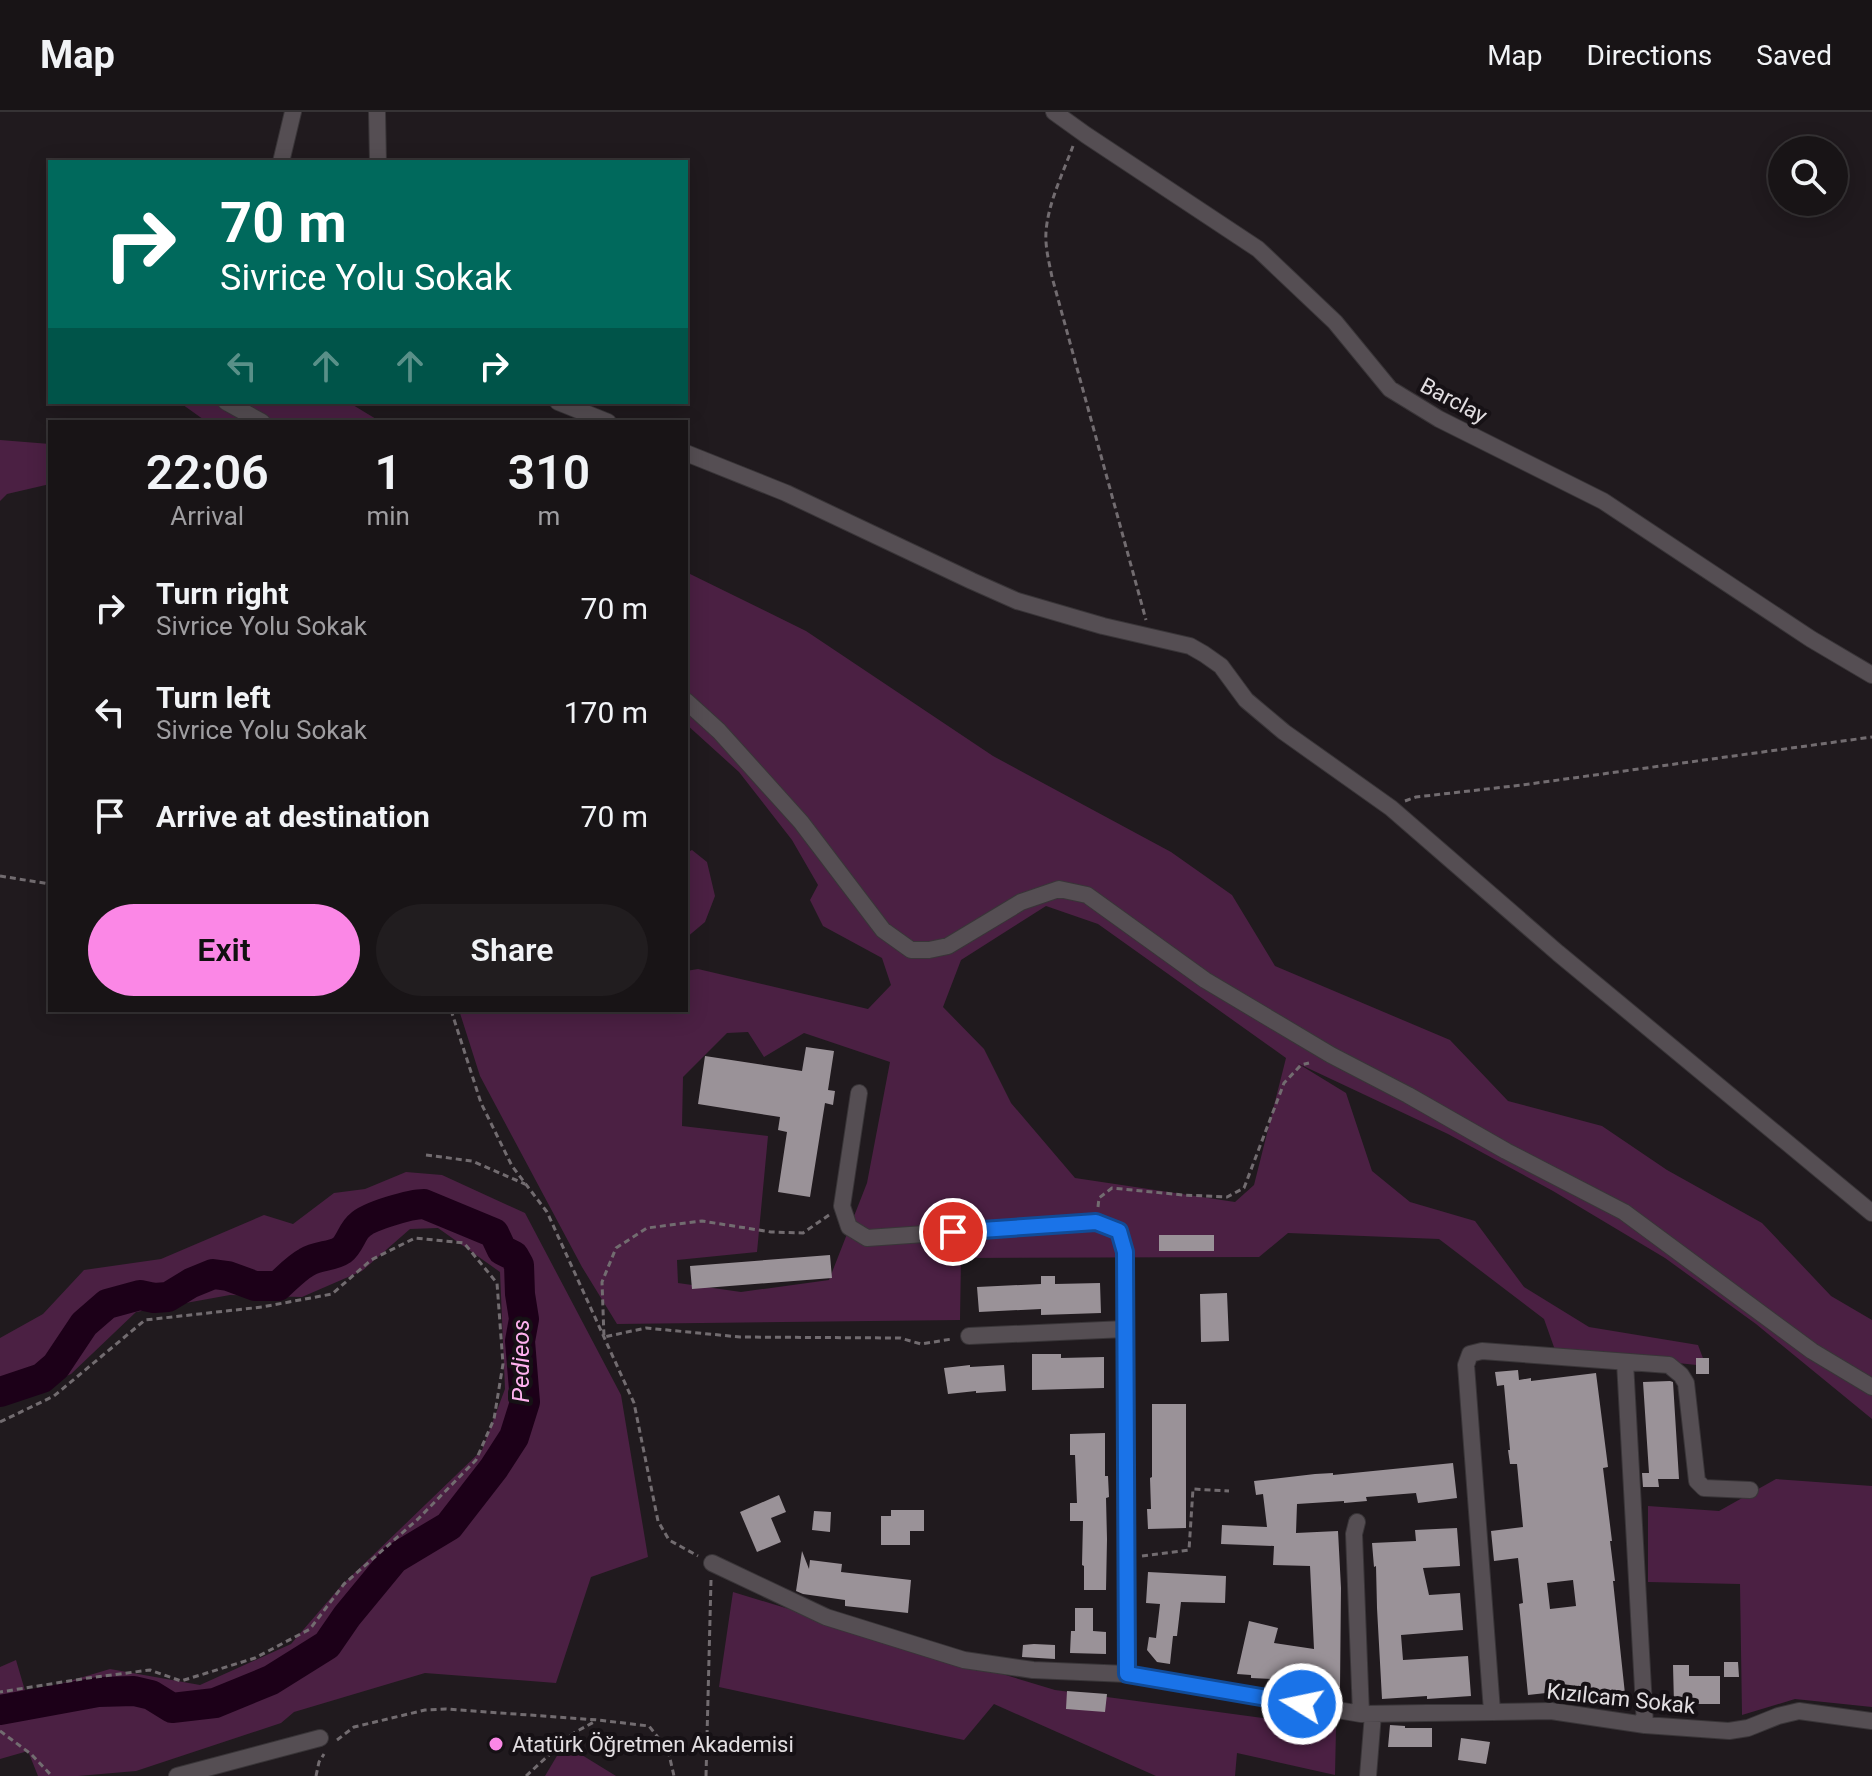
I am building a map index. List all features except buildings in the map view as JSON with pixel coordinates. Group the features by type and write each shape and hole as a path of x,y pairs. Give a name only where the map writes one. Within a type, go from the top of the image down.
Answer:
{"street":[{"path":"281,160 293,112"},
{"path":"377,112 378,160"},
{"name":"Barclay","path":"1054,112 1258,249 1335,322 1390,389 1439,419 1603,501 1811,639 1872,675"},
{"path":"230,404 258,420"},
{"path":"563,404 603,420"},
{"path":"688,454 786,493 1017,601 1103,626 1190,646 1221,666 1246,700 1284,732 1391,808 1558,953 1872,1213"},
{"path":"688,703 719,731 801,822 883,930 911,950 948,946 1021,902 1059,889 1087,895 1205,980 1331,1055 1624,1212 1812,1351 1872,1387"},
{"path":"859,1093 842,1206 849,1227 867,1238 1096,1222 1119,1231 1125,1252 1127,1674"},
{"path":"969,1336 1125,1329"},
{"path":"1492,1711 1466,1365 1470,1354 1482,1351 1669,1365 1686,1383 1697,1481 1704,1488 1750,1490"},
{"path":"1625,1362 1645,1725"},
{"path":"1357,1522 1354,1534 1367,1714 1368,1776"},
{"name":"Kızılcam Sokak","path":"712,1563 826,1617 964,1660 1033,1670 1127,1674 1367,1714 1551,1711 1645,1725 1729,1731 1799,1711 1872,1721"},
{"path":"177,1776 326,1745"}],"path":[{"path":"1080,131 1049,212 1047,253 1150,636"},
{"path":"1391,808 1416,797 1872,737"},
{"path":"0,876 48,884"},
{"path":"452,1012 481,1103 512,1166 547,1212 634,1403 658,1521 669,1540 712,1563 706,1776"},
{"path":"1096,1222 1099,1198 1112,1188 1227,1197 1244,1188 1284,1083 1301,1065 1331,1055"},
{"path":"426,1155 472,1161 526,1184"},
{"path":"604,1337 602,1282 616,1248 647,1228 702,1221 771,1232 803,1233 842,1206"},
{"path":"0,1422 54,1396 145,1320 262,1307 332,1294 371,1260 415,1238 464,1243 497,1283 503,1364 494,1419 476,1460 418,1519 344,1584 310,1629 255,1658 181,1681 150,1670 0,1692"},
{"path":"604,1337 646,1328 740,1337 900,1338 921,1344 969,1336"},
{"path":"1126,1559 1189,1550 1193,1489 1229,1491"},
{"path":"316,1776 326,1745 354,1727 425,1710 446,1709 649,1726 668,1750 674,1776"},
{"path":"526,1776 572,1734 598,1720"},
{"path":"0,1731 31,1754 51,1775"}],"shaded area":[{"path":"182,404 351,404 378,420 204,420"},
{"path":"0,440 48,444 48,484 7,494 0,501"},
{"path":"688,573 806,631 993,756 1171,852 1232,895 1275,966 1450,1040 1508,1101 1602,1126 1667,1170 1762,1223 1831,1296 1872,1320 1872,1419 1756,1324 1665,1258 1553,1191 1448,1134 1297,1063 1346,1093 1372,1171 1410,1202 1475,1221 1524,1287 1589,1327 1698,1345 1706,1366 1555,1350 1544,1319 1439,1239 1288,1233 1259,1257 961,1258 960,1320 617,1324 582,1267 480,1076 460,1012 688,1012 688,971 698,969 868,1009 891,985 882,958 823,926 810,900 818,885 792,840 739,772 688,726","holes":["1046,906 1098,924 1286,1058 1254,1185 1235,1202 1075,1178 1011,1103 984,1049 943,1007 961,960","748,1032 764,1057 804,1033 890,1062 867,1183 829,1280 741,1292 678,1283 677,1260 757,1252 768,1136 682,1126 683,1077 727,1033"]},
{"path":"692,850 707,862 715,896 705,922 688,936 688,852"},
{"path":"406,1172 442,1175 525,1213 621,1395 648,1557 591,1577 556,1683 425,1673 294,1712 281,1723 136,1771 38,1776 28,1751 0,1759 0,1667 16,1660 26,1694 110,1669 200,1685 291,1644 341,1586 482,1450 505,1389 500,1272 438,1228 410,1229 362,1271 302,1297 230,1295 136,1312 71,1374 0,1405 0,1338 43,1314 84,1270 161,1259 264,1215 293,1224 334,1193 365,1189"},
{"path":"1776,1479 1872,1486 1872,1707 1795,1699 1742,1715 1740,1584 1648,1582 1648,1506 1719,1511"},
{"path":"733,1592 1055,1690 1336,1728 1335,1775 1237,1753 1235,1776 1156,1776 994,1704 964,1740 719,1687"},
{"path":"564,1744 616,1776 545,1776"}],"waterway":[{"name":"Pedieos","path":"0,1392 42,1378 56,1366 84,1324 107,1304 140,1295 168,1297 213,1274 255,1286 278,1286 307,1262 342,1250 365,1222 400,1208 424,1204 494,1233 502,1250 514,1256 519,1265 524,1319 520,1341 525,1402 514,1437 449,1526 394,1559 327,1645 271,1680 215,1703 172,1708 151,1695 134,1691 98,1692 0,1710"}],"place":[{"name":"Atatürk Öğretmen Akademisi","path":"496,1744"}],"route":[{"path":"953,1232 1096,1222 1119,1231 1125,1252 1127,1674 1302,1704"}]}
